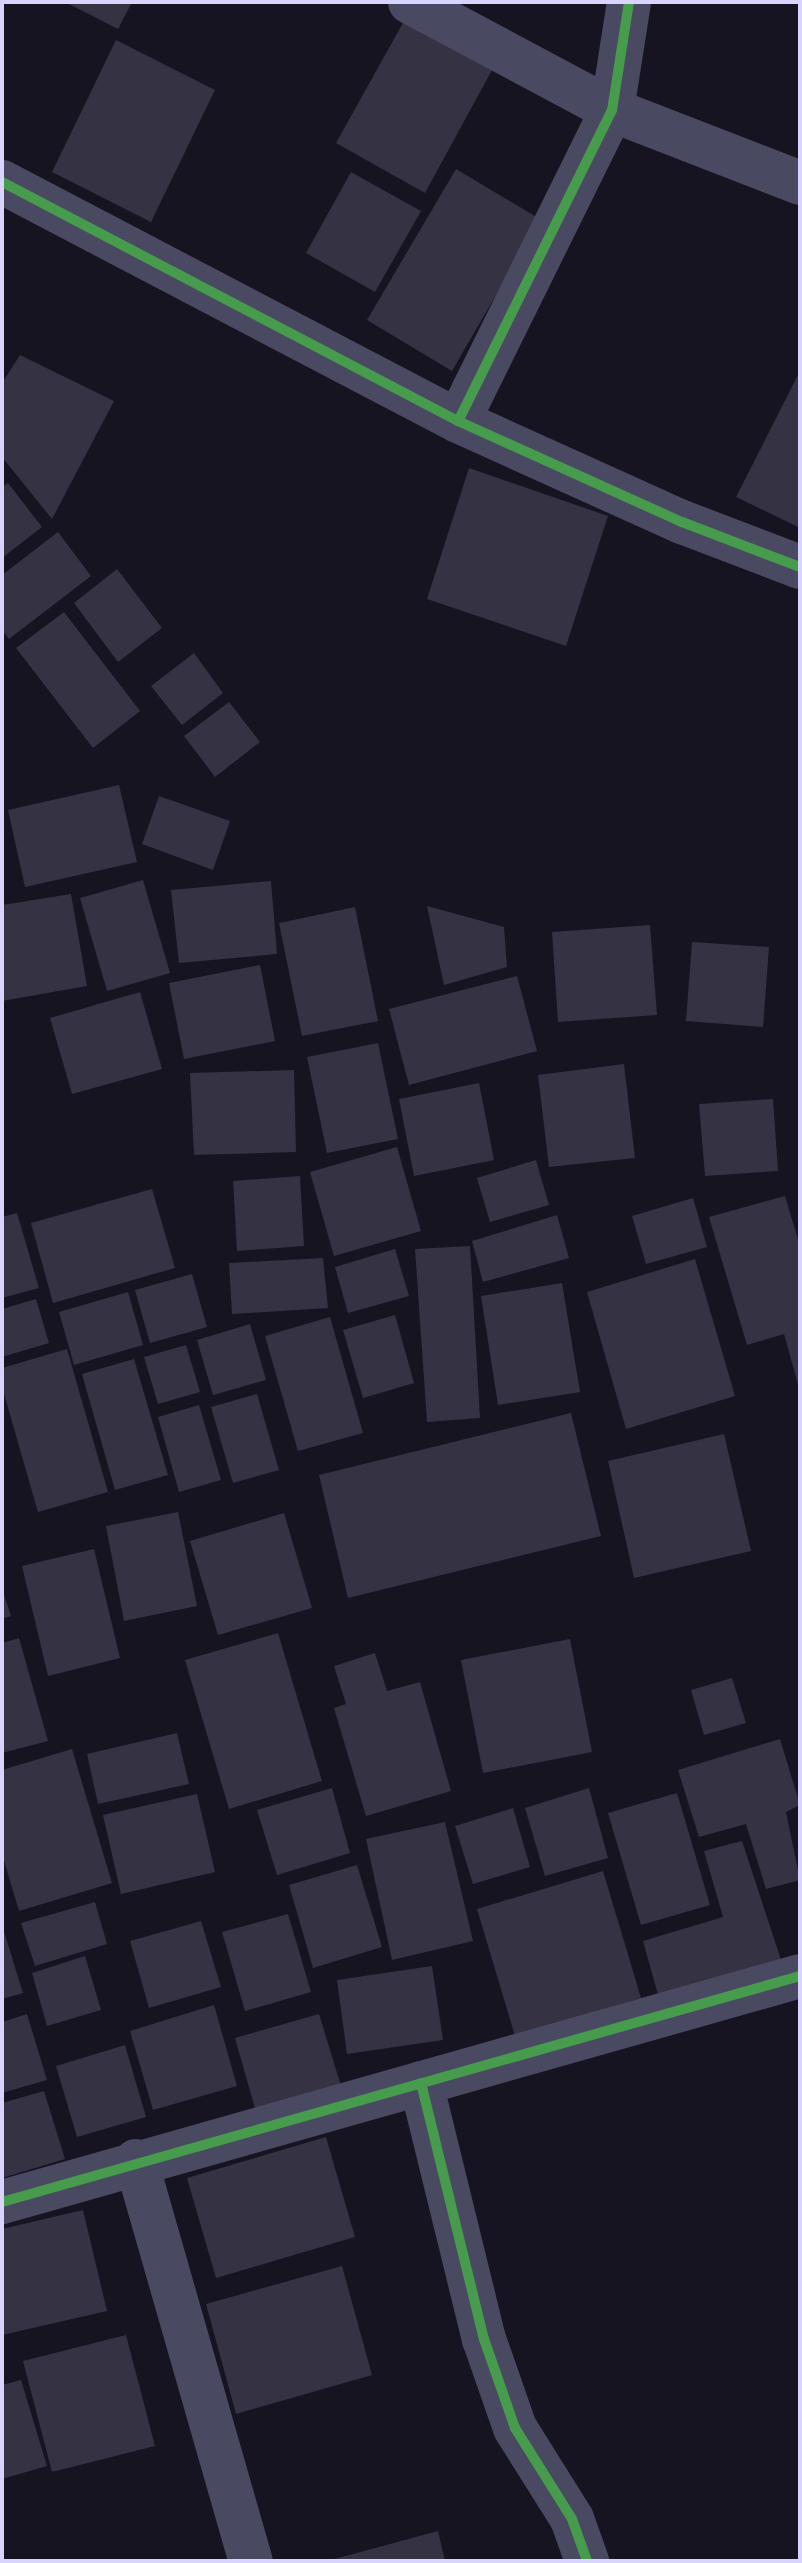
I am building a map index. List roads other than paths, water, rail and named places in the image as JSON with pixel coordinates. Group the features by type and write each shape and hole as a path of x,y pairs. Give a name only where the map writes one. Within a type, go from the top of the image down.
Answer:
{"street":[{"path":"410,2 612,110 800,183"},
{"path":"458,421 612,110 629,2"},
{"path":"2,182 458,421 682,522 800,567"},
{"path":"2,2202 136,2161 800,1976"},
{"path":"421,2083 489,2354 515,2428 572,2519 587,2561"},
{"path":"136,2161 251,2561"}]}
